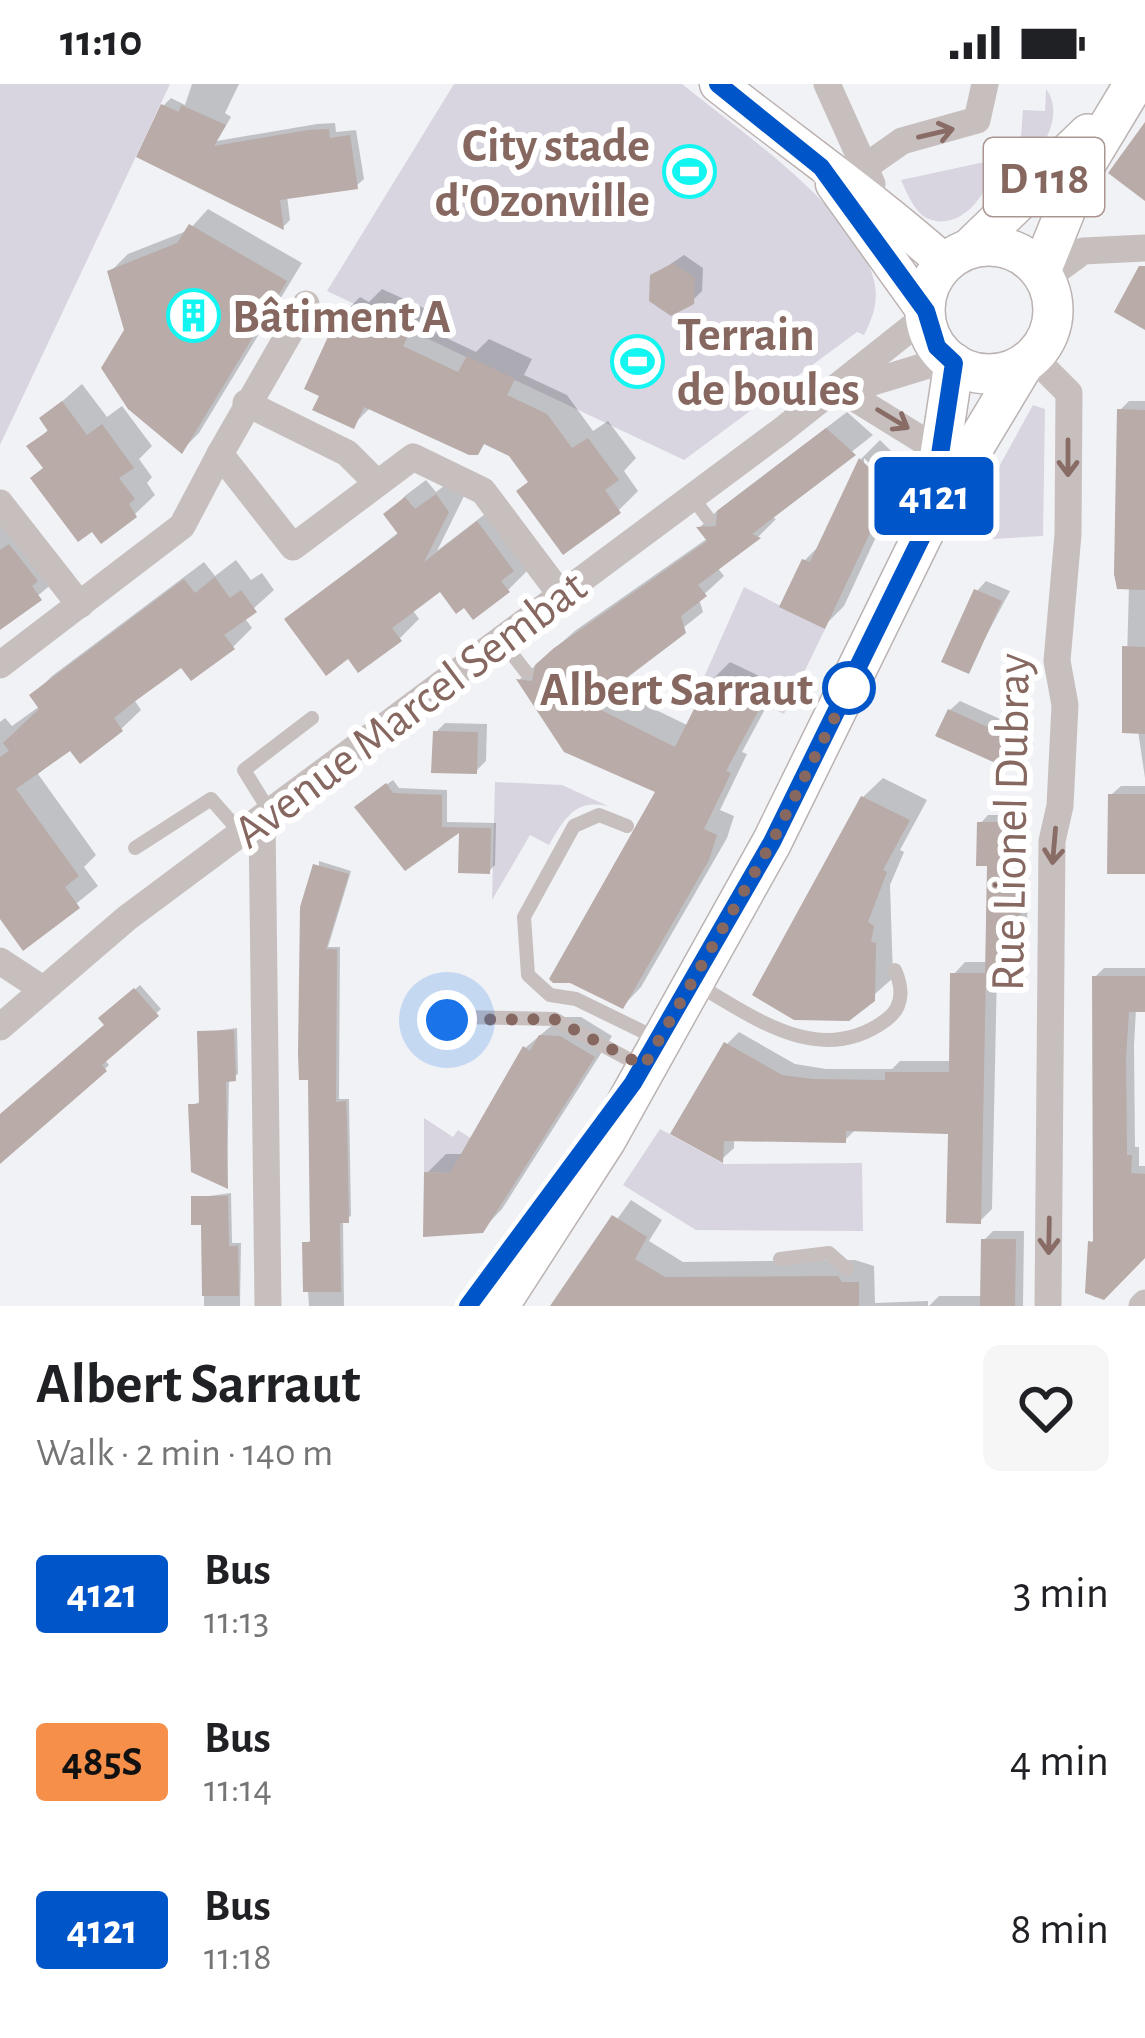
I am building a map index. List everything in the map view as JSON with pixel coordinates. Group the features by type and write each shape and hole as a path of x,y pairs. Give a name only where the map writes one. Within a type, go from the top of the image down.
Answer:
{"main road":[{"name":"D 118","path":"958,256 1126,94"},
{"name":"D 118","path":"1043,274 1081,172 1126,94"},
{"path":"499,1306 606,1141 772,842 930,520 1051,328 1052,294 1043,274 1009,248 958,256 927,293 929,332 951,361 981,374 1028,361"},
{"path":"930,520 951,361"},
{"path":"468,1306 646,1063"}],"street":[{"path":"718,84 821,167 958,256"},
{"path":"827,84 881,207"},
{"path":"865,167 902,141 977,120 985,84"},
{"path":"821,167 926,313"},
{"path":"1043,274 1083,251 1145,248"},
{"path":"0,665 182,526 246,403 306,304"},
{"name":"Avenue Marcel Sembat","path":"0,1027 41,988 257,821 561,595 700,508 926,313"},
{"name":"Avenue Marcel Sembat","path":"834,393 951,361"},
{"name":"Rue Lionel Dubray","path":"1028,361 1070,393 1068,534 1057,661 1065,705 1060,806 1052,841 1048,1306"},
{"path":"834,393 940,451"},
{"path":"246,403 347,453 377,484"},
{"path":"220,454 292,547 413,457 483,490 561,595"},
{"path":"0,503 80,604"},
{"path":"257,821 268,1306"},
{"path":"0,962 41,988"}],"lane":[{"path":"501,640 526,672"},
{"path":"257,821 244,770 311,718"},
{"path":"135,848 211,799 257,821"},
{"path":"627,826 599,815 574,826 524,916 528,975 550,995 576,999 646,1063"},
{"path":"694,983 791,1037 826,1041 869,1030 894,1013 902,989 895,970"},
{"path":"438,1027 459,1017 554,1019 646,1063"},
{"path":"779,1259 829,1253 847,1269"}],"shaded area":[{"path":"0,84 170,84 0,445"},
{"path":"454,84 682,84 793,173 845,227 874,281 874,309 864,335 857,332 684,460 327,291"},
{"path":"1046,89 1053,112 1046,138 1030,158 1008,168 998,154 998,137 1021,137 1023,110 1045,111"},
{"path":"989,161 982,195 953,219 924,216 901,180"},
{"path":"1033,405 1045,409 1043,536 958,541"},
{"path":"744,587 825,629 784,714 704,677"},
{"path":"495,782 562,785 610,807 588,805 572,812 549,845 530,835 492,900"},
{"path":"424,1118 453,1137 458,1130 472,1139 450,1173 424,1172"},
{"path":"660,1129 724,1164 862,1163 863,1231 696,1230 623,1185"}],"building":[{"path":"161,104 179,112 181,105 226,125 214,146 308,130 329,129 330,138 350,135 358,189 280,200 284,230 136,157"},
{"path":"1145,122 1145,201 1108,173"},
{"name":"Bâtiment A","path":"189,224 287,281 182,454 128,409 101,368 124,330 107,271 177,243"},
{"path":"673,263 695,278 694,304 671,316 649,301 650,275"},
{"path":"1139,266 1145,266 1145,330 1114,312"},
{"path":"360,307 411,330 403,346 458,372 467,356 515,379 507,395 547,414 572,448 588,438 619,480 605,490 621,513 563,555 516,491 528,482 509,456 484,444 478,455 469,455 364,407 354,429 312,410 319,396 304,389 338,315 352,322"},
{"path":"62,401 87,435 102,424 134,468 119,478 135,499 129,504 137,517 101,544 92,532 78,542 30,478 43,468 26,446 48,431 39,418"},
{"path":"1117,409 1145,410 1145,590 1117,589 1114,574"},
{"path":"826,428 856,455 752,534 761,538 698,585 707,596 681,616 686,633 591,705 675,747 709,679 762,704 726,771 731,773 704,829 717,835 709,860 623,1009 570,983 553,983 549,979 655,792 564,752 516,679 532,681 535,665 554,648 707,541 696,527 716,526 717,511"},
{"path":"859,458 891,488 825,629 779,607 802,559 810,562"},
{"path":"436,494 449,512 424,562 477,521 514,571 501,581 510,592 473,620 464,608 456,614 440,592 392,628 402,641 358,673 348,659 326,676 284,619 398,534 383,514 405,497 415,509"},
{"path":"9,544 38,581 32,586 42,600 0,630 0,550"},
{"path":"215,577 230,598 241,590 257,612 224,635 235,649 191,681 181,668 134,702 114,718 123,731 80,764 70,751 16,789 79,876 65,887 80,908 23,951 0,919 0,757 9,751 3,743 39,709 29,695 184,579 195,593"},
{"path":"974,589 1002,601 969,674 941,662"},
{"path":"1122,646 1145,647 1145,734 1122,733"},
{"path":"948,709 1021,742 1009,769 935,736"},
{"path":"433,731 478,732 477,774 431,773"},
{"path":"386,783 393,793 442,795 442,827 491,828 490,874 458,873 459,833 405,871 354,807"},
{"path":"1108,794 1145,794 1145,874 1107,874"},
{"path":"861,796 910,820 883,870 887,872 868,922 874,926 871,942 876,943 875,1001 849,1021 794,1020 752,995"},
{"path":"977,822 1012,822 1012,857 1022,857 1019,973 985,973 987,866 976,866"},
{"path":"313,864 349,874 326,949 337,949 336,1102 346,1101 347,1122 349,1223 340,1223 341,1292 303,1292 302,1242 310,1242 308,1080 299,1080 298,1054 300,907"},
{"path":"950,973 986,973 981,1224 946,1223 948,1134 846,1131 846,1143 724,1141 723,1163 670,1134 724,1042 782,1075 812,1079 885,1080 885,1072 949,1072"},
{"path":"1092,976 1145,976 1145,1012 1129,1012 1126,1057 1127,1155 1132,1155 1131,1173 1145,1174 1145,1258 1104,1300 1085,1293 1088,1241 1093,1242"},
{"path":"134,988 159,1016 102,1065 107,1071 0,1164 0,1114 104,1025 98,1018"},
{"path":"234,1030 236,1081 226,1082 228,1189 191,1172 188,1104 199,1104 197,1031"},
{"path":"539,1035 560,1036 595,1057 483,1233 423,1237 424,1172 450,1173 523,1046 530,1051"},
{"path":"191,1196 228,1196 229,1246 238,1246 239,1296 202,1296 201,1225 191,1225"},
{"path":"612,1215 647,1237 635,1259 665,1277 838,1276 842,1282 859,1282 859,1306 550,1306"},
{"path":"981,1239 1016,1239 1015,1306 980,1306"}],"bus line":[{"name":"4121","path":"468,1306 633,1083 694,983 772,842 930,520 954,363 937,347 926,311 821,167 718,84"}],"place":[{"name":"City stade d'Ozonville","path":"689,172"},
{"name":"Bâtiment A","path":"193,315"},
{"name":"Terrain de boules","path":"638,361"},
{"name":"Albert Sarraut","path":"849,688"}],"route":[{"path":"447,1020 554,1019 644,1066 772,842 852,683 849,688"}]}
